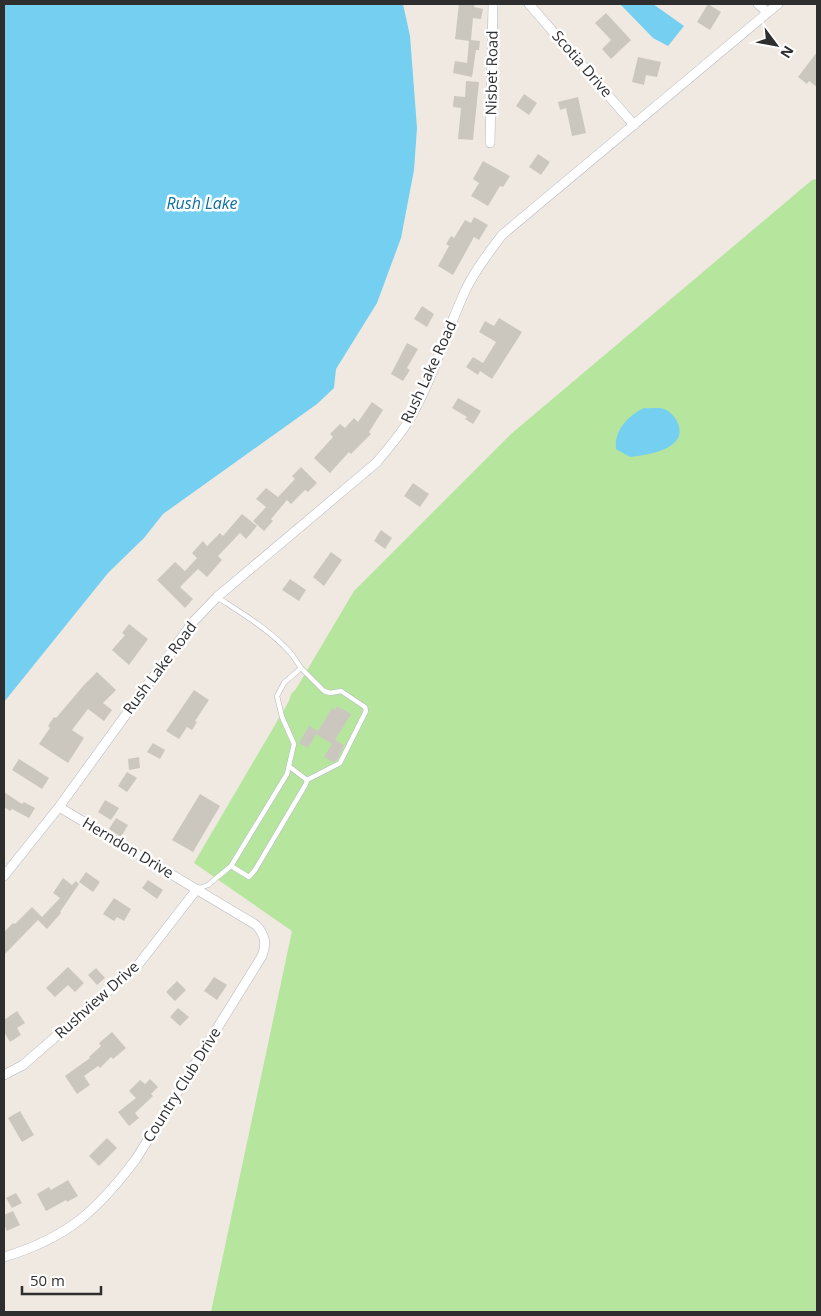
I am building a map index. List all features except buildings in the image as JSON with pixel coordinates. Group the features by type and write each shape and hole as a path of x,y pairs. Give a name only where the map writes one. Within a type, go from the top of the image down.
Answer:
{"street":[{"name":"Nisbet Road","path":"490,143 493,4"},
{"name":"Scotia Drive","path":"529,4 634,125"},
{"path":"758,4 767,12"},
{"name":"Rush Lake Road","path":"4,876 59,806 193,622 217,598 376,463 410,419 466,289 481,262 502,234 778,4"},
{"name":"Herndon Drive","path":"59,806 197,889"},
{"name":"Rushview Drive","path":"4,1075 23,1065 138,965 197,889"},
{"name":"Country Club Drive","path":"4,1257 26,1250 59,1235 82,1220 120,1181 136,1159 262,956 266,947 265,941 262,932 256,925 197,889"}],"lane":[{"path":"217,598 237,610 285,646 302,668 324,691 330,693 341,691 365,707 366,711 340,763 307,780 252,875 249,878 231,866"},
{"path":"197,889 208,885 231,866 290,767 294,744 282,716 278,696 284,683 302,668"},
{"path":"290,767 307,780"}],"green space":[{"path":"817,179 817,1312 211,1312 292,931 194,863 289,701 291,694 296,689 354,591 511,434 812,180"}],"water":[{"name":"Rush Lake","path":"4,4 403,4 410,36 417,128 414,170 401,238 377,303 336,369 334,388 317,404 163,514 144,538 108,573 4,702"},
{"path":"620,4 653,4 684,26 668,46 653,38"},
{"path":"644,408 662,408 673,415 680,430 678,439 664,449 630,457 616,449 617,436 623,424"}]}
